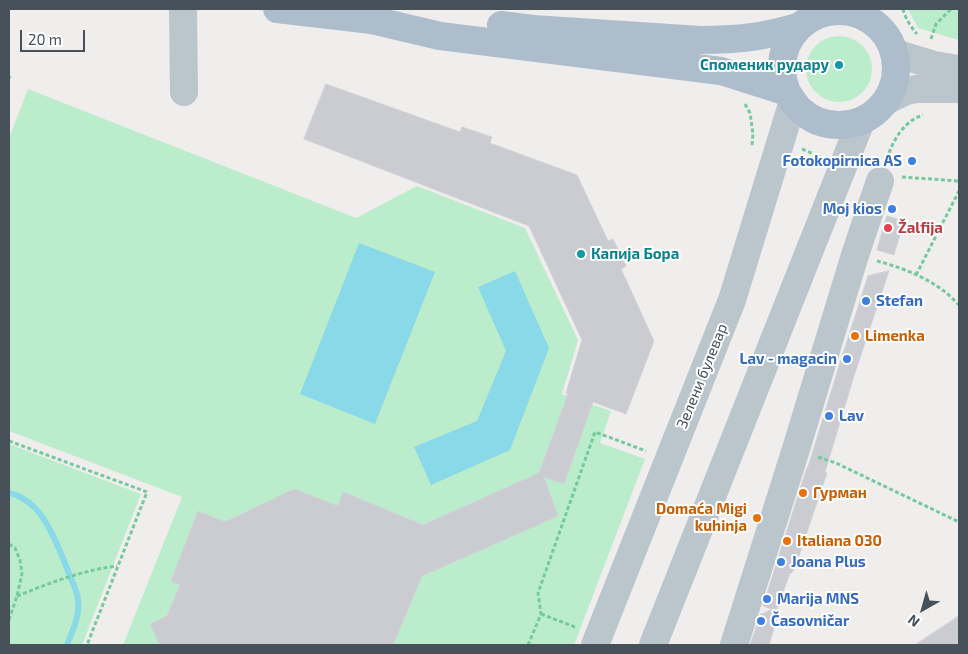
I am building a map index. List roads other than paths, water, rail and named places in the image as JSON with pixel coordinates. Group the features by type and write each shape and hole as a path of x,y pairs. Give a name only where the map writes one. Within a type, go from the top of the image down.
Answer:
{"main road":[{"path":"277,9 372,20 440,36 721,71 790,97"},
{"path":"810,17 795,32 786,45 782,61 782,77 790,97 806,115 824,123 842,125 861,121 874,113 886,102 890,94 896,78 896,69 890,45 886,9"},
{"path":"372,20 445,19 533,28 700,40 726,40 778,33 810,17 831,12 850,12 867,18 881,30 890,45"}],"street":[{"path":"183,9 184,92"},
{"path":"890,45 934,66 959,69"},
{"path":"886,102 906,91 916,89 959,89"},
{"name":"Зелени булевар","path":"595,645 732,300 790,97"},
{"path":"653,645 861,121"},
{"path":"734,645 855,255 880,181"}],"water":[{"path":"359,243 435,272 375,424 300,394"},
{"path":"515,271 549,348 510,450 431,485 414,447 477,421 506,351 478,287"}],"waterway":[{"path":"9,493 16,495 35,508 46,522 75,588 78,598 78,612 67,645"}],"place":[{"name":"Споменик рудару","path":"839,65"},
{"name":"Fotokopirnica AS","path":"912,161"},
{"name":"Moj kios","path":"892,209"},
{"name":"Žalfija","path":"888,228"},
{"name":"Капија Бора","path":"581,254"},
{"name":"Stefan","path":"866,301"},
{"name":"Limenka","path":"855,336"},
{"name":"Lav - magacin","path":"847,359"},
{"name":"Lav","path":"829,416"},
{"name":"Гурман","path":"803,493"},
{"name":"Domaća Migi kuhinja","path":"757,518"},
{"name":"Italiana 030","path":"787,541"},
{"name":"Joana Plus","path":"781,562"},
{"name":"Marija MNS","path":"767,599"},
{"name":"Časovničar","path":"761,621"}]}
